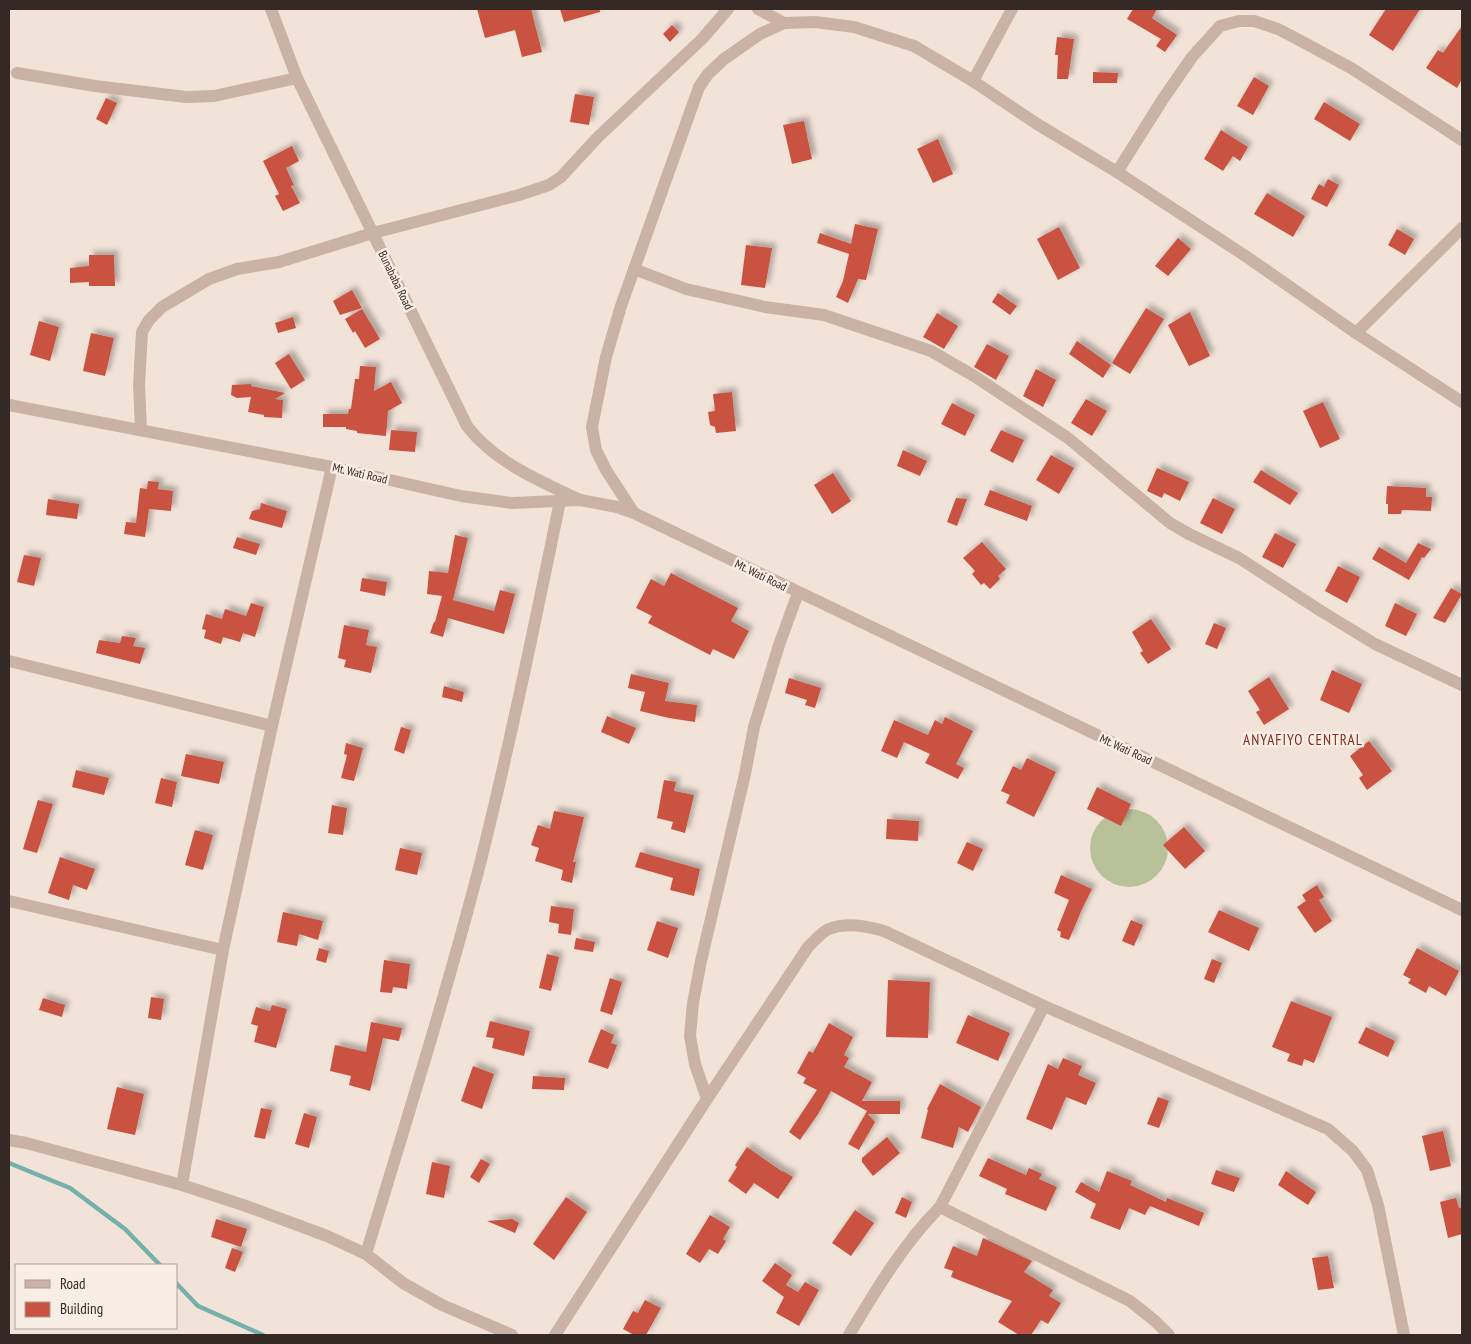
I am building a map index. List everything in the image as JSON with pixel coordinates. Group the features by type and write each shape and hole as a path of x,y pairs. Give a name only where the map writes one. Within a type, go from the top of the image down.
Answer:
{"street":[{"name":"Bunababa Road","path":"271,9 297,78 467,426 478,441 534,478 580,500"},
{"path":"141,430 139,385 142,332 149,320 162,307 209,279 237,270 278,262 374,233 519,195 549,185 561,177 598,137 702,39 728,9"},
{"path":"758,9 784,23"},
{"path":"973,81 1012,9"},
{"path":"1117,172 1192,57 1220,26 1239,21 1254,22 1278,29 1302,41 1351,68 1462,140"},
{"path":"634,513 606,470 596,450 592,427 606,357 634,269 699,87 708,74 724,59 760,34 784,23 814,22 854,27 883,34 914,46 1117,172 1462,402"},
{"path":"17,72 79,84 186,97 214,96 297,78"},
{"path":"1356,333 1462,228"},
{"path":"634,269 686,289 765,307 824,315 931,351 964,370 1068,438 1170,523 1239,558 1320,611 1375,644 1462,686"},
{"name":"Mt. Wati Road","path":"9,405 332,467 460,496 512,503 580,500 608,505 634,513 1462,910"},
{"path":"182,1185 223,950 272,726 332,467"},
{"path":"366,1254 446,991 480,864 526,669 560,501"},
{"path":"706,1099 695,1064 690,1036 693,1003 754,728 776,654 798,593"},
{"path":"9,662 272,726"},
{"path":"9,901 223,950"},
{"path":"556,1335 706,1099 808,947 828,929 851,925 867,926 884,931 1044,1006 1328,1130 1354,1151 1367,1170 1378,1205 1404,1335"},
{"path":"849,1335 896,1260 924,1223 940,1207 1044,1006"},
{"path":"9,1140 182,1185 327,1236 366,1254 403,1283 442,1305 512,1335"},
{"path":"940,1207 1130,1301 1155,1320 1169,1335"}],"green space":[{"path":"1129,809 1144,812 1157,820 1165,833 1168,848 1165,863 1157,876 1144,884 1129,887 1114,884 1101,876 1093,863 1090,848 1093,833 1101,820 1114,812"}],"building":[{"path":"477,9 531,9 542,52 522,57 515,30 485,38"},
{"path":"560,9 600,9 600,12 564,22"},
{"path":"1133,9 1157,9 1152,18 1177,35 1165,52 1156,46 1161,39 1127,19"},
{"path":"1386,9 1420,9 1393,51 1369,35"},
{"path":"672,25 679,32 670,42 663,34"},
{"path":"1462,26 1462,79 1457,88 1426,68 1438,50 1443,53"},
{"path":"1057,37 1074,39 1068,79 1057,79 1058,55 1055,55"},
{"path":"1093,72 1118,73 1117,83 1093,83"},
{"path":"1254,77 1269,86 1253,115 1237,106"},
{"path":"575,94 594,97 589,125 570,122"},
{"path":"106,98 117,103 107,125 96,119"},
{"path":"1324,102 1360,124 1350,141 1314,119"},
{"path":"804,121 812,159 792,164 783,125"},
{"path":"1221,130 1248,147 1240,161 1233,156 1223,171 1204,159"},
{"path":"938,139 953,174 933,183 917,149"},
{"path":"292,146 299,161 286,168 294,185 291,186 300,203 283,211 275,196 279,194 263,161"},
{"path":"1328,179 1339,185 1327,207 1311,199 1319,184 1324,187"},
{"path":"1267,193 1305,216 1293,237 1254,214"},
{"path":"855,224 878,229 866,280 858,279 848,303 836,297 843,281 849,254 817,243 820,233 851,244"},
{"path":"1059,227 1080,268 1058,280 1037,239"},
{"path":"1397,229 1414,239 1405,255 1388,245"},
{"path":"1178,238 1191,249 1168,276 1155,266"},
{"path":"746,245 772,248 765,288 741,285"},
{"path":"89,255 114,255 115,286 89,286 89,282 70,283 70,268 89,266"},
{"path":"352,290 362,308 340,315 333,301"},
{"path":"998,293 1017,306 1010,315 992,302"},
{"path":"1146,308 1164,319 1130,374 1112,363"},
{"path":"362,309 380,339 365,348 345,319"},
{"path":"1190,312 1210,356 1189,366 1168,325"},
{"path":"937,313 958,326 944,349 923,337"},
{"path":"293,317 296,328 278,333 275,323"},
{"path":"39,321 59,327 50,361 30,355"},
{"path":"91,333 114,338 105,376 83,371"},
{"path":"1077,341 1111,365 1103,378 1069,354"},
{"path":"987,344 1009,356 996,380 974,367"},
{"path":"289,354 305,380 291,389 275,363"},
{"path":"360,366 376,367 374,391 391,382 402,403 388,411 386,436 357,433 357,431 346,429 346,427 323,427 323,414 348,414 349,409 351,409 355,379 359,379"},
{"path":"1036,369 1056,380 1043,407 1023,396"},
{"path":"251,384 251,386 285,393 275,399 283,400 282,418 264,417 264,415 248,412 251,397 237,398 231,395 232,385"},
{"path":"732,392 736,431 716,433 715,427 710,425 708,412 715,411 713,394"},
{"path":"1086,399 1107,411 1092,436 1071,423"},
{"path":"1323,402 1340,439 1320,448 1303,411"},
{"path":"952,403 975,415 965,436 941,424"},
{"path":"391,430 417,432 415,452 389,450"},
{"path":"1001,430 1024,440 1013,463 990,451"},
{"path":"903,450 927,461 920,476 897,466"},
{"path":"1051,455 1074,468 1059,494 1036,480"},
{"path":"1157,468 1189,482 1180,501 1164,493 1162,498 1147,491"},
{"path":"1261,470 1298,493 1290,505 1253,482"},
{"path":"833,473 851,501 832,514 814,485"},
{"path":"148,481 159,482 158,489 173,491 171,511 149,509 145,537 124,534 126,522 136,523 140,488 147,489"},
{"path":"1387,486 1426,488 1426,497 1432,497 1431,511 1402,510 1401,514 1388,514 1388,504 1386,504"},
{"path":"990,490 1032,506 1027,521 984,505"},
{"path":"956,498 967,499 957,526 947,522"},
{"path":"1213,498 1235,509 1222,534 1200,523"},
{"path":"48,499 79,504 77,519 46,515"},
{"path":"261,503 287,511 282,528 249,519 252,511 260,509"},
{"path":"1275,533 1296,544 1283,568 1262,557"},
{"path":"455,535 468,538 453,600 494,611 500,590 515,594 504,634 448,618 443,637 430,633 442,596 427,594 429,571 448,573"},
{"path":"237,537 260,544 256,555 233,548"},
{"path":"982,542 1006,569 998,576 1000,579 990,589 984,583 981,585 972,574 975,571 963,558"},
{"path":"1418,543 1431,549 1424,558 1422,557 1409,580 1372,559 1379,547 1406,563"},
{"path":"24,555 41,558 34,586 17,582"},
{"path":"1338,566 1360,577 1347,603 1325,591"},
{"path":"671,573 738,608 731,621 749,631 734,659 713,649 710,655 648,623 652,616 636,608 651,579 664,586"},
{"path":"362,578 387,582 385,596 360,591"},
{"path":"1451,588 1462,594 1445,623 1433,618"},
{"path":"251,603 264,607 255,637 243,633 240,642 223,637 221,644 204,638 206,630 202,629 206,614 222,619 225,609 246,616"},
{"path":"1395,603 1417,614 1406,636 1385,626"},
{"path":"1151,619 1171,649 1148,664 1140,653 1143,651 1132,632"},
{"path":"1214,623 1226,628 1217,649 1205,644"},
{"path":"344,625 369,630 366,645 377,647 371,673 344,667 346,660 338,658"},
{"path":"122,636 136,638 133,646 145,648 140,664 96,653 99,640 120,643"},
{"path":"1332,670 1362,684 1349,713 1320,700"},
{"path":"631,674 669,683 665,701 697,705 695,722 640,711 645,692 628,688"},
{"path":"1269,677 1289,709 1264,725 1256,712 1260,710 1248,691"},
{"path":"789,678 821,688 815,708 805,705 807,700 785,693"},
{"path":"444,686 464,692 462,702 442,697"},
{"path":"607,716 636,728 629,744 601,732"},
{"path":"945,717 973,731 956,764 964,768 958,779 925,763 930,754 904,742 897,758 881,751 894,720 928,735 935,720 942,724"},
{"path":"401,727 411,730 404,754 394,750"},
{"path":"1369,741 1392,771 1367,790 1359,778 1363,775 1350,756"},
{"path":"346,743 363,748 354,781 341,778 347,755 344,754"},
{"path":"186,754 224,762 219,784 181,776"},
{"path":"1027,758 1056,772 1034,817 1006,803 1010,795 1001,791 1013,766 1021,770"},
{"path":"76,770 109,778 104,795 72,787"},
{"path":"161,778 177,782 172,807 155,803"},
{"path":"664,780 676,782 674,791 694,795 685,833 671,829 673,822 657,818"},
{"path":"1097,787 1131,804 1121,826 1087,809"},
{"path":"38,800 53,804 37,853 23,849"},
{"path":"332,805 347,808 343,835 328,833"},
{"path":"554,811 584,817 573,862 576,862 572,883 561,880 563,870 535,861 539,848 531,845 538,825 550,829"},
{"path":"887,819 919,821 918,841 886,839"},
{"path":"1184,827 1205,851 1185,869 1163,845"},
{"path":"195,830 213,835 203,870 185,865"},
{"path":"967,842 983,849 973,871 957,863"},
{"path":"400,848 422,853 417,875 395,870"},
{"path":"640,852 700,869 694,896 670,890 673,878 635,867"},
{"path":"60,857 95,869 87,890 73,885 69,900 48,893"},
{"path":"1061,875 1092,889 1069,940 1060,937 1061,932 1057,930 1069,900 1054,893"},
{"path":"1317,885 1324,897 1319,900 1332,921 1315,933 1297,907 1306,901 1302,895"},
{"path":"551,906 574,909 571,935 558,933 559,924 549,922"},
{"path":"1219,910 1259,928 1249,951 1208,932"},
{"path":"283,912 323,921 318,940 299,934 297,946 277,942"},
{"path":"1131,920 1143,925 1134,946 1122,941"},
{"path":"657,921 678,928 668,958 647,950"},
{"path":"576,938 595,942 593,952 574,949"},
{"path":"319,948 329,951 326,963 316,960"},
{"path":"1417,948 1459,971 1446,996 1429,986 1426,993 1408,983 1411,979 1403,975"},
{"path":"547,954 559,957 551,991 539,988"},
{"path":"1212,959 1222,963 1214,983 1204,979"},
{"path":"384,960 410,964 407,989 393,987 392,993 380,992"},
{"path":"610,978 622,982 612,1015 600,1011"},
{"path":"888,980 930,982 928,1038 886,1037"},
{"path":"151,997 164,999 161,1020 148,1018"},
{"path":"43,998 65,1005 62,1017 39,1010"},
{"path":"1291,1001 1332,1017 1314,1063 1304,1059 1302,1066 1287,1061 1290,1054 1272,1047"},
{"path":"272,1005 287,1009 276,1048 254,1042 258,1026 251,1024 256,1007 270,1011"},
{"path":"968,1015 1010,1033 998,1061 956,1043"},
{"path":"490,1021 530,1031 524,1056 492,1048 494,1038 486,1037"},
{"path":"371,1022 402,1028 399,1041 383,1038 370,1091 349,1085 351,1076 330,1071 335,1045 366,1052"},
{"path":"829,1023 853,1037 844,1055 849,1058 844,1067 872,1082 862,1101 900,1101 900,1114 868,1114 875,1122 859,1150 848,1144 867,1111 831,1091 800,1140 789,1132 817,1090 803,1083 806,1078 797,1073 809,1051 813,1053"},
{"path":"1366,1027 1395,1041 1388,1057 1358,1043"},
{"path":"601,1029 614,1035 611,1043 617,1045 608,1069 588,1062"},
{"path":"1063,1058 1082,1066 1078,1075 1096,1083 1086,1105 1066,1097 1052,1130 1026,1119 1048,1064 1058,1069"},
{"path":"473,1066 494,1074 482,1109 461,1101"},
{"path":"533,1076 565,1078 564,1090 532,1089"},
{"path":"940,1084 981,1107 968,1132 959,1127 953,1148 921,1138 927,1109"},
{"path":"117,1087 144,1094 135,1135 107,1129"},
{"path":"1158,1097 1169,1101 1159,1128 1147,1124"},
{"path":"261,1108 272,1110 265,1139 254,1137"},
{"path":"304,1113 317,1117 309,1148 295,1144"},
{"path":"1443,1131 1451,1166 1430,1171 1422,1136"},
{"path":"887,1137 900,1153 873,1176 862,1162 862,1158"},
{"path":"747,1147 793,1177 778,1199 754,1183 746,1194 728,1181 737,1167 735,1165"},
{"path":"988,1158 1026,1175 1029,1168 1042,1174 1039,1179 1057,1187 1046,1211 1005,1194 1007,1189 979,1176"},
{"path":"481,1159 490,1164 479,1183 470,1177"},
{"path":"432,1162 450,1166 444,1198 426,1194"},
{"path":"1216,1170 1240,1178 1234,1192 1211,1184"},
{"path":"1107,1171 1132,1181 1130,1185 1166,1202 1167,1198 1204,1213 1199,1226 1150,1206 1145,1215 1129,1208 1120,1230 1090,1218 1096,1204 1075,1192 1081,1182 1099,1192"},
{"path":"1286,1171 1316,1192 1308,1205 1278,1185"},
{"path":"566,1197 587,1212 554,1260 533,1244"},
{"path":"902,1197 912,1202 906,1218 895,1213"},
{"path":"1456,1198 1459,1208 1462,1208 1462,1234 1448,1238 1440,1202"},
{"path":"855,1210 874,1223 851,1256 832,1243"},
{"path":"710,1215 730,1227 723,1239 726,1241 718,1254 709,1249 700,1263 686,1254"},
{"path":"216,1219 247,1229 241,1247 211,1237"},
{"path":"512,1219 519,1223 515,1233 487,1221"},
{"path":"983,1238 1032,1261 1024,1272 1053,1290 1049,1296 1061,1303 1048,1324 1041,1320 1031,1335 1019,1335 998,1322 1012,1301 951,1277 953,1271 944,1268 953,1246 977,1256"},
{"path":"232,1248 243,1252 235,1272 225,1268"},
{"path":"1328,1256 1334,1288 1318,1290 1312,1258"},
{"path":"775,1263 792,1275 786,1285 798,1292 805,1282 819,1290 799,1326 776,1313 784,1297 762,1281"},
{"path":"645,1300 661,1308 646,1335 634,1335 623,1329 633,1311 638,1313"}],"waterway":[{"path":"9,1163 70,1188 125,1229 159,1264"},
{"path":"178,1285 198,1306 263,1335"}],"district":[{"name":"ANYAFIYO CENTRAL","path":"1303,739"}]}
